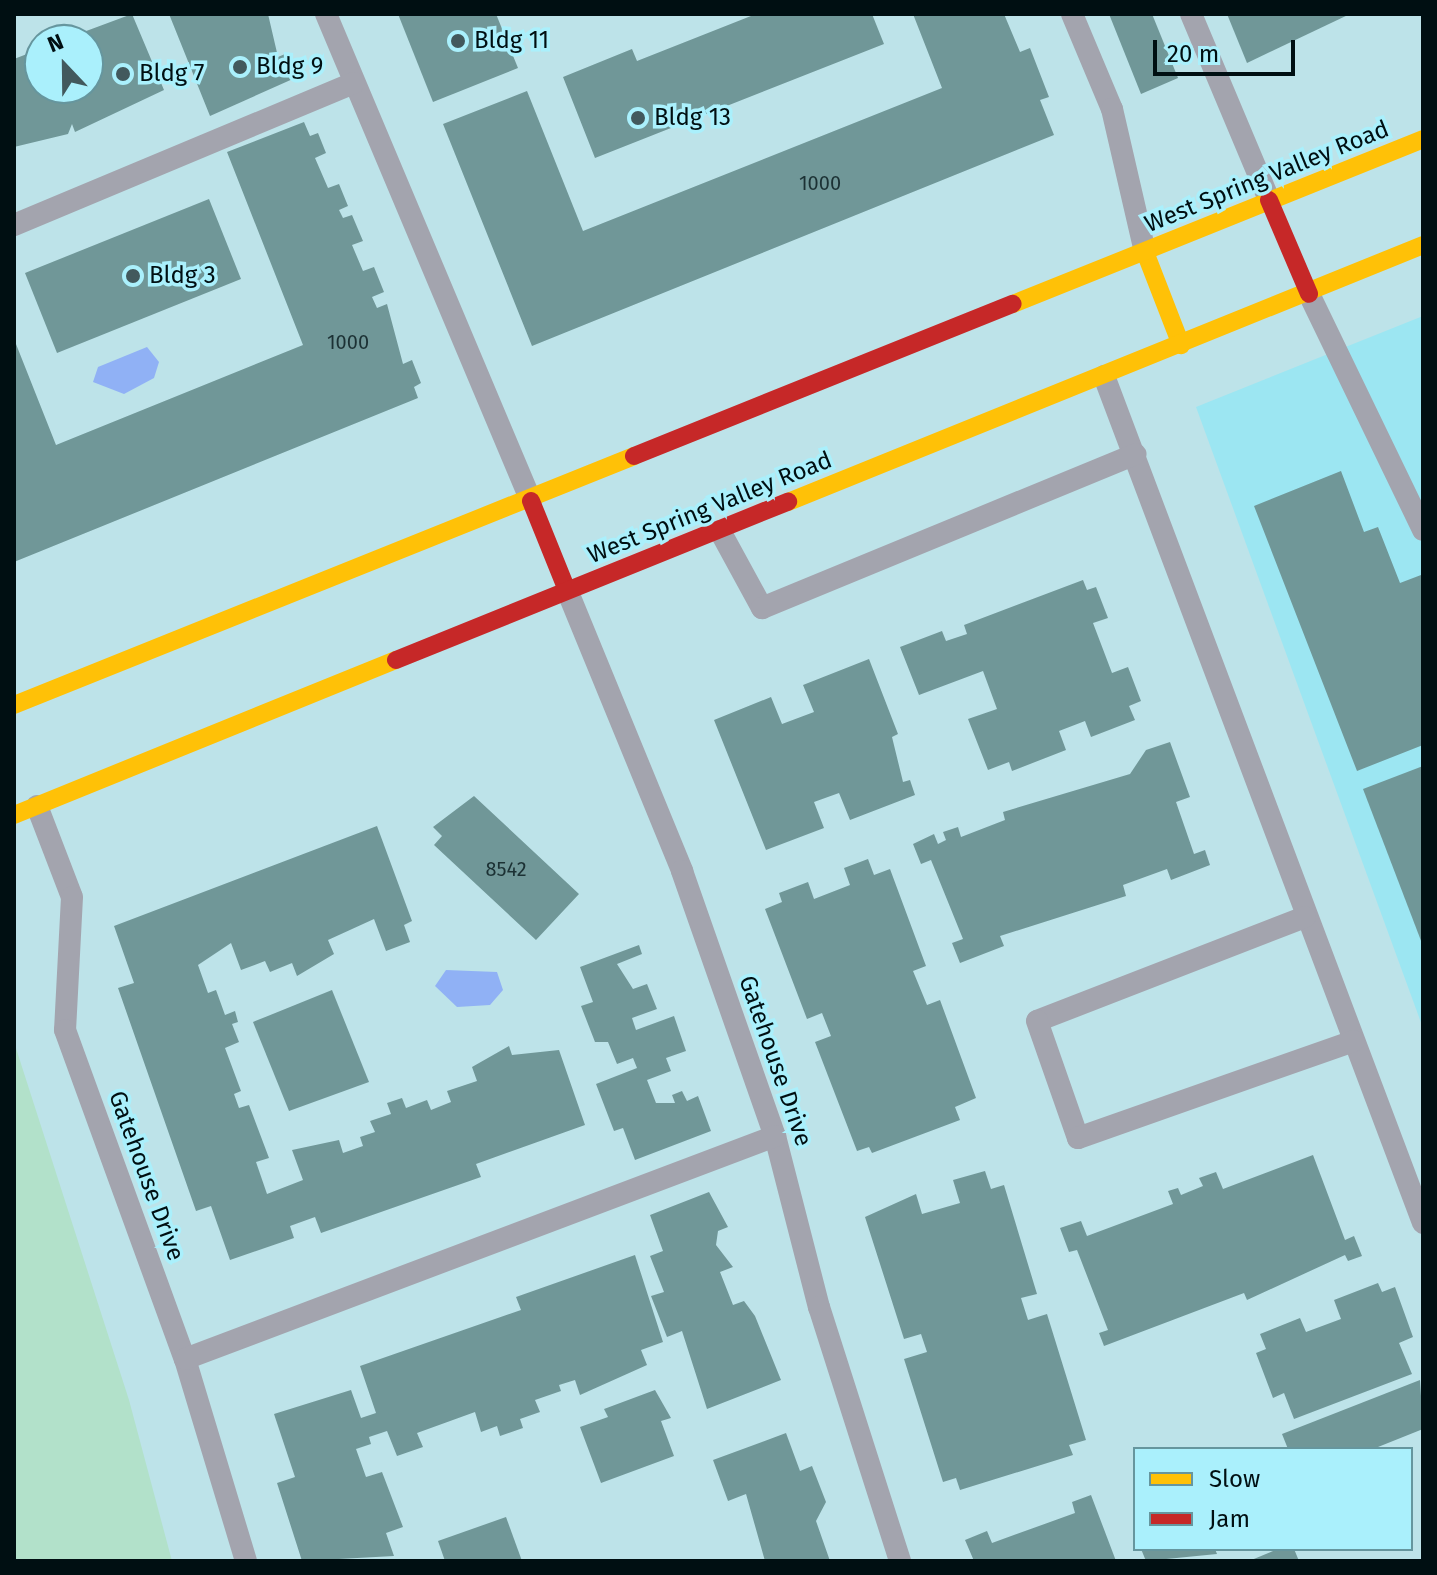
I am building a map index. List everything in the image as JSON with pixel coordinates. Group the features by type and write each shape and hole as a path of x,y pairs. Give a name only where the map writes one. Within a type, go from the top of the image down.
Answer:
{"main road":[{"name":"West Spring Valley Road","path":"14,705 531,501 1423,139"},
{"path":"1269,200 1309,294"},
{"name":"West Spring Valley Road","path":"14,815 1309,294 1423,245"},
{"path":"1145,252 1181,345"},
{"path":"531,501 567,590"}],"lane":[{"path":"326,14 531,501"},
{"path":"1072,14 1112,109 1145,252"},
{"path":"1191,14 1269,200"},
{"path":"14,225 354,83"},
{"path":"1309,294 1423,530"},
{"path":"1104,376 1136,454 1305,917 1423,1223"},
{"path":"720,531 762,608 1136,454"},
{"name":"Gatehouse Drive","path":"567,590 682,871 775,1136 819,1307 900,1561"},
{"name":"Gatehouse Drive","path":"37,806 72,897 65,1030 185,1359 246,1561"},
{"path":"1305,917 1037,1021 1078,1138 1353,1041"},
{"path":"185,1359 775,1136"}],"shaded area":[{"path":"1423,316 1423,1028 1196,407"},
{"path":"147,347 159,362 154,378 124,394 93,382 98,367"},
{"path":"446,970 497,972 503,990 490,1005 457,1007 435,986"}],"green space":[{"path":"14,1042 129,1400 172,1561 14,1561"}],"building":[{"name":"Bldg 7","path":"132,14 164,90 75,132 72,124 68,134 14,147 14,59 24,55 24,104 104,104 104,24"},
{"name":"Bldg 9","path":"169,14 268,14 278,57 285,54 295,78 210,116"},
{"name":"Bldg 11","path":"398,14 496,14 518,68 433,102"},
{"name":"Bldg 13","path":"756,14 872,14 884,44 595,158 563,77 632,49 637,61"},
{"path":"913,14 1004,14 1020,52 1030,48 1049,97 1040,100 1054,135 532,346 443,124 527,91 583,231 942,88"},
{"path":"1109,14 1152,14 1178,78 1141,94"},
{"path":"1227,14 1350,14 1247,63"},
{"path":"304,122 310,136 318,133 326,153 315,158 328,188 339,184 348,206 339,210 343,218 352,215 363,241 352,245 363,271 374,267 384,292 372,297 377,308 387,304 403,364 412,360 421,383 414,387 418,398 14,562 14,339 56,445 303,345 227,152"},
{"name":"Bldg 3","path":"209,199 241,279 57,353 25,273"},
{"path":"1341,471 1364,532 1378,527 1400,583 1421,575 1423,581 1423,745 1357,771 1254,506"},
{"path":"1083,580 1087,590 1096,587 1108,618 1093,623 1112,673 1128,667 1141,701 1129,706 1135,720 1091,737 1085,721 1059,731 1066,750 1012,771 1009,762 988,770 968,719 997,709 983,671 919,695 900,647 942,631 946,641 967,634 964,625"},
{"path":"869,659 898,734 892,737 903,782 910,780 915,795 850,820 839,793 814,802 824,828 766,850 714,720 771,697 782,724 814,712 803,685"},
{"path":"1170,742 1190,797 1176,802 1194,854 1205,850 1210,865 1171,880 1167,869 1123,885 1126,896 1000,936 1004,946 960,963 952,943 963,939 931,860 921,864 913,844 934,834 938,844 946,840 943,832 958,827 961,837 1005,820 1003,812 1130,774 1146,750"},
{"path":"1423,766 1423,946 1363,789"},
{"path":"474,796 579,894 536,940 434,845 442,836 433,827"},
{"path":"377,826 412,921 404,925 410,942 386,951 374,919 328,940 334,954 297,976 292,963 270,972 265,961 241,970 231,943 198,965 208,993 216,990 225,1015 235,1011 238,1022 232,1024 239,1042 225,1048 241,1091 234,1094 239,1108 249,1105 269,1158 256,1162 267,1194 303,1180 292,1150 339,1140 343,1153 363,1146 360,1137 375,1132 370,1121 391,1114 387,1103 402,1098 406,1108 427,1100 431,1110 451,1102 447,1091 477,1081 472,1067 509,1046 512,1055 559,1050 585,1125 476,1164 481,1177 321,1233 315,1217 290,1226 294,1238 230,1260 211,1206 196,1211 118,988 134,983 114,926"},
{"path":"868,859 874,875 890,869 926,966 913,971 927,1005 940,1000 976,1098 955,1107 960,1120 872,1153 869,1147 857,1151 815,1042 831,1036 822,1013 807,1019 765,909 782,902 779,893 808,882 814,899 850,885 844,868"},
{"path":"639,945 642,954 617,964 633,989 647,984 657,1009 632,1018 636,1030 674,1016 686,1051 666,1058 671,1071 647,1080 656,1103 675,1103 672,1095 682,1091 687,1101 698,1096 711,1131 635,1160 623,1128 614,1131 596,1084 637,1068 633,1058 617,1064 608,1042 595,1042 581,1006 593,1002 580,967"},
{"path":"332,990 369,1082 289,1111 253,1022"},
{"path":"1313,1155 1345,1240 1354,1236 1362,1256 1348,1261 1345,1255 1247,1300 1244,1293 1104,1346 1099,1333 1108,1330 1077,1250 1069,1252 1060,1228 1081,1221 1087,1236 1173,1204 1168,1191 1178,1188 1181,1195 1203,1186 1199,1178 1216,1172 1223,1189"},
{"path":"985,1171 991,1189 1004,1185 1037,1294 1021,1298 1028,1320 1047,1314 1086,1440 1069,1445 1073,1455 960,1490 956,1478 943,1482 904,1359 927,1352 921,1334 904,1339 865,1217 916,1194 922,1214 960,1203 953,1180"},
{"path":"709,1192 728,1227 718,1231 716,1245 733,1267 720,1272 733,1305 744,1301 755,1316 781,1380 707,1409 682,1331 667,1337 651,1296 664,1292 650,1256 663,1251 650,1215"},
{"path":"635,1255 663,1342 641,1350 647,1365 580,1395 575,1380 559,1385 561,1391 535,1400 540,1412 520,1419 523,1428 500,1436 497,1426 481,1432 475,1412 417,1433 423,1447 397,1456 387,1431 369,1437 371,1444 356,1449 366,1477 382,1472 403,1527 386,1533 394,1556 302,1561 277,1483 295,1477 274,1414 351,1390 361,1418 376,1413 360,1366 521,1310 516,1297"},
{"path":"1378,1283 1382,1292 1395,1287 1413,1337 1399,1343 1412,1374 1294,1419 1284,1393 1273,1398 1256,1353 1266,1349 1260,1334 1300,1318 1306,1332 1341,1319 1334,1300"},
{"path":"1420,1380 1423,1429 1378,1447 1287,1447 1282,1434"},
{"path":"655,1390 671,1418 661,1421 674,1456 601,1483 580,1427 608,1417 604,1409"},
{"path":"786,1433 800,1471 812,1466 826,1502 816,1521 830,1561 765,1561 746,1494 728,1501 713,1460"},
{"path":"1091,1495 1116,1561 974,1561 965,1540 987,1531 992,1543 1075,1513 1072,1502"},
{"path":"506,1517 522,1561 445,1561 438,1541"},
{"path":"1142,1551 1216,1551 1217,1554 1146,1561"},
{"path":"1273,1551 1295,1551 1299,1561 1249,1561"}],"traffic: slow":[{"path":"1013,304 1423,139"},
{"path":"788,502 1423,245"},
{"path":"1145,252 1181,345"},
{"path":"14,705 634,456"},
{"path":"14,815 396,660"}],"traffic: jam":[{"path":"1269,200 1309,294"},
{"path":"634,456 1013,304"},
{"path":"531,501 567,590"},
{"path":"396,660 788,502"}],"place":[{"name":"Bldg 11","path":"458,41"},
{"name":"Bldg 9","path":"240,67"},
{"name":"Bldg 7","path":"123,74"},
{"name":"Bldg 13","path":"638,118"},
{"name":"Bldg 3","path":"133,276"}]}
